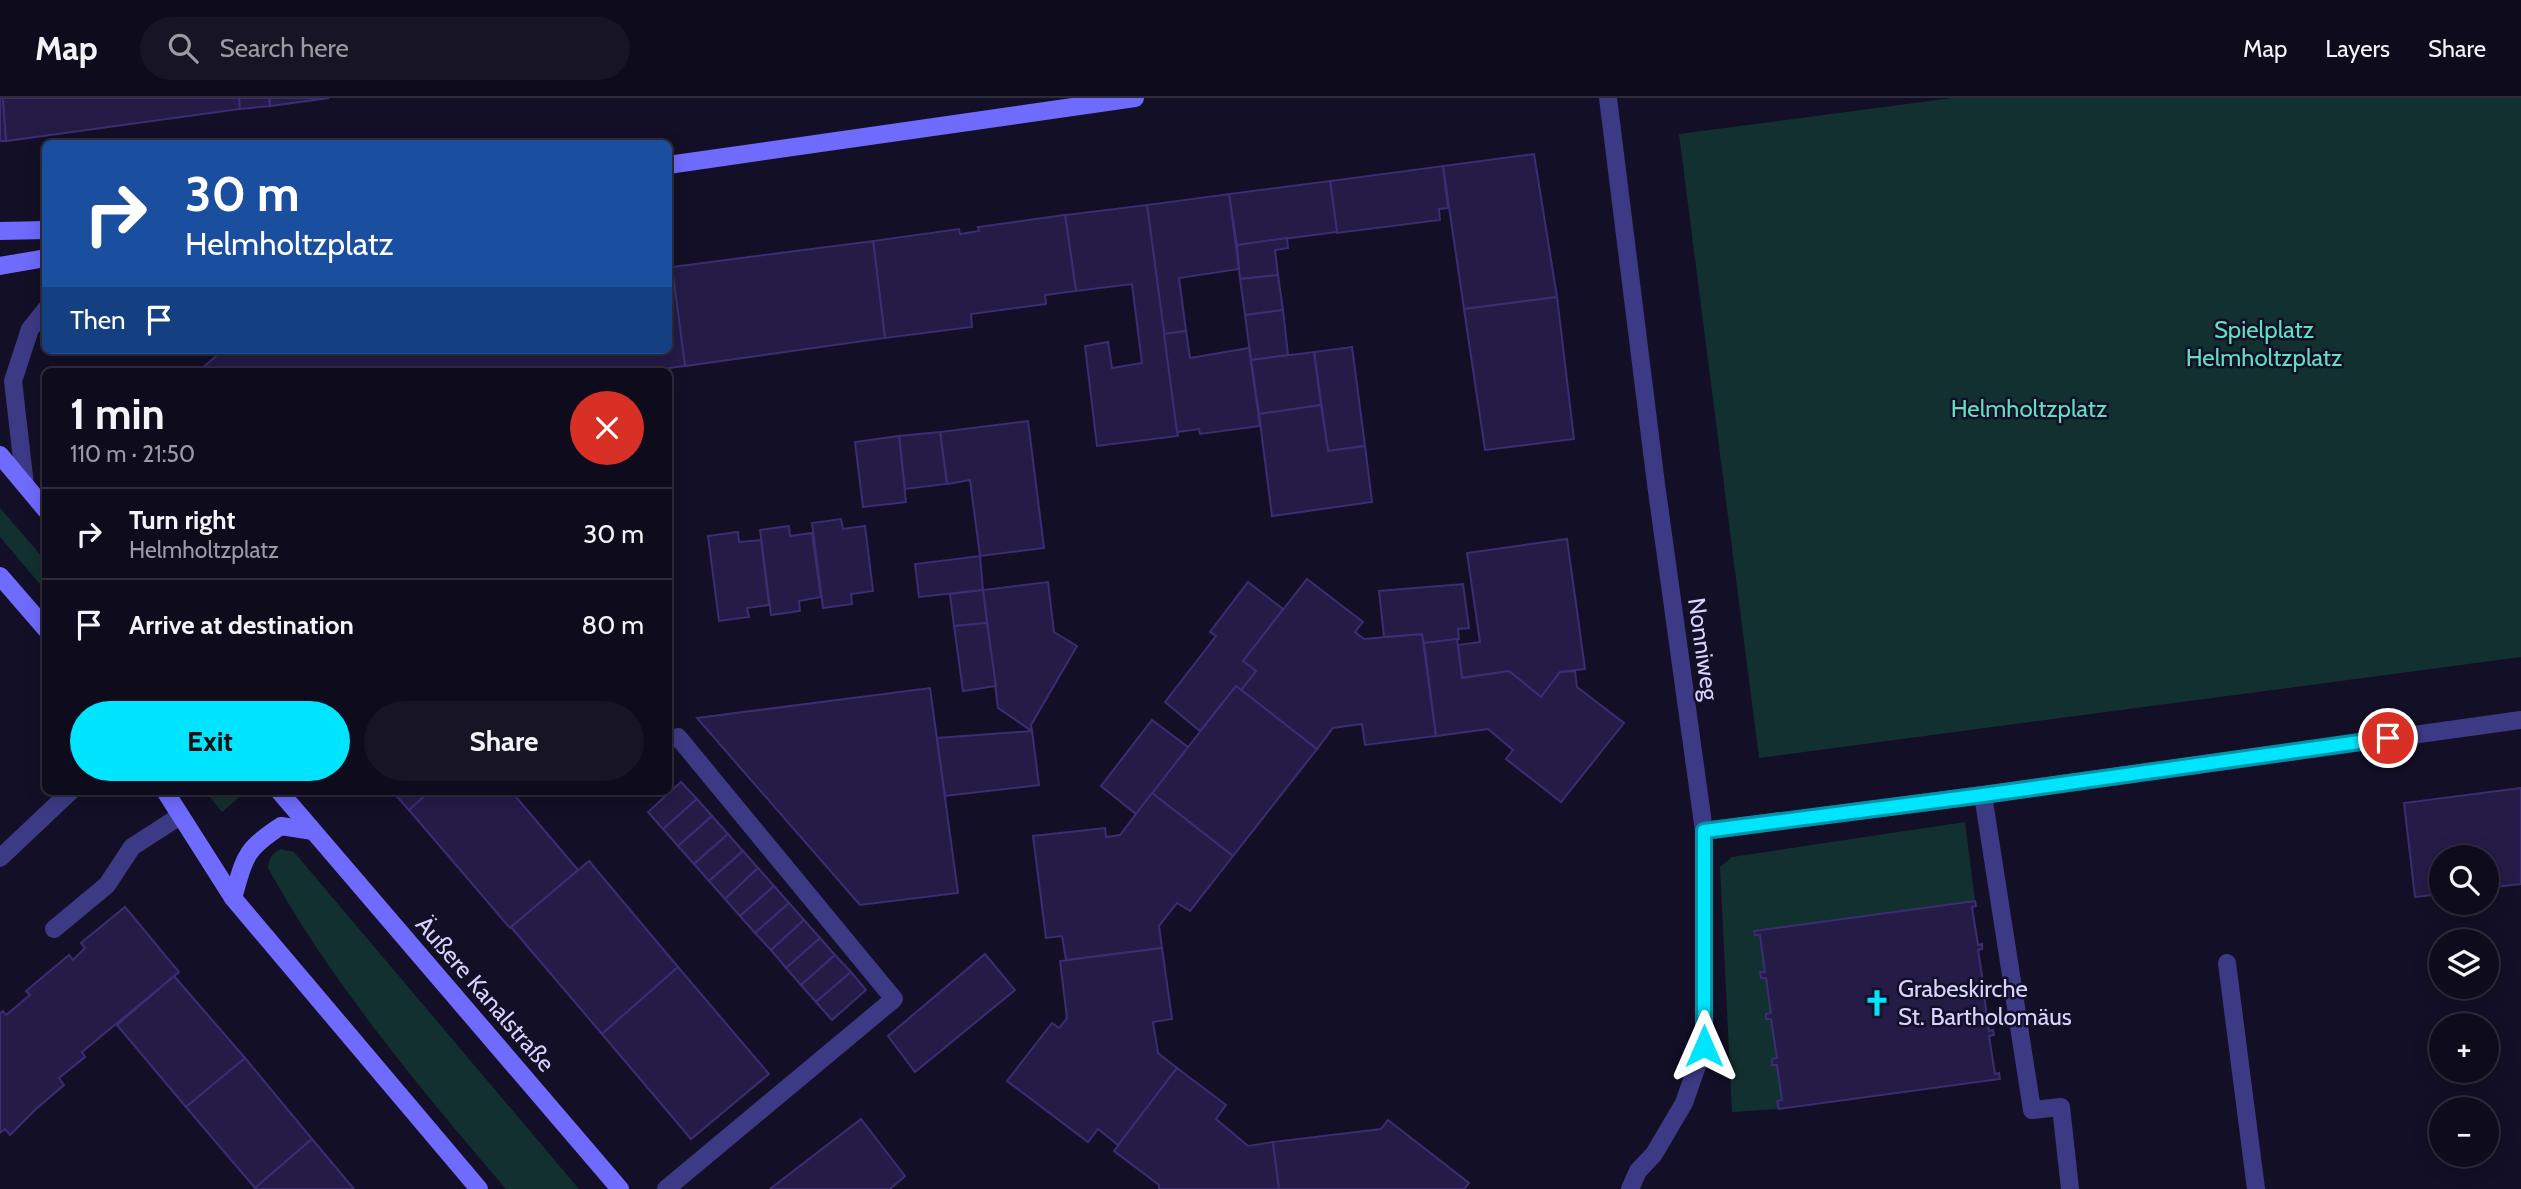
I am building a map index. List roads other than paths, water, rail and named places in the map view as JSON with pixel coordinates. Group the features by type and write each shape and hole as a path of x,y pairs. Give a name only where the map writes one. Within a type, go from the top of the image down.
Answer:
{"main road":[{"path":"672,164 1135,98"},
{"path":"0,231 42,230"},
{"path":"0,266 42,259"},
{"path":"0,455 42,505"},
{"path":"0,576 42,624"},
{"path":"167,795 233,898 479,1189"},
{"name":"Äußere Kanalstraße","path":"282,795 620,1189"},
{"path":"233,898 244,858 259,840 281,826 313,831"}],"street":[{"name":"Nonniweg","path":"1608,98 1656,484 1704,831 1704,1046 1684,1103 1654,1154 1638,1171 1630,1189"},
{"path":"25,485 13,381 30,329 42,314"},
{"path":"1704,831 2521,720"},
{"path":"666,1189 894,999 678,737 672,739"},
{"path":"0,858 67,795"},
{"path":"1983,795 2032,1110 2061,1107 2070,1189"},
{"path":"54,929 107,885 132,847 180,816"},
{"path":"2227,963 2256,1189"}],"place":[{"name":"Grabeskirche St. Bartholomäus","path":"1877,1003"}],"park label":[{"name":"Spielplatz Helmholtzplatz","path":"2264,344"},
{"name":"Helmholtzplatz","path":"2029,409"}]}
